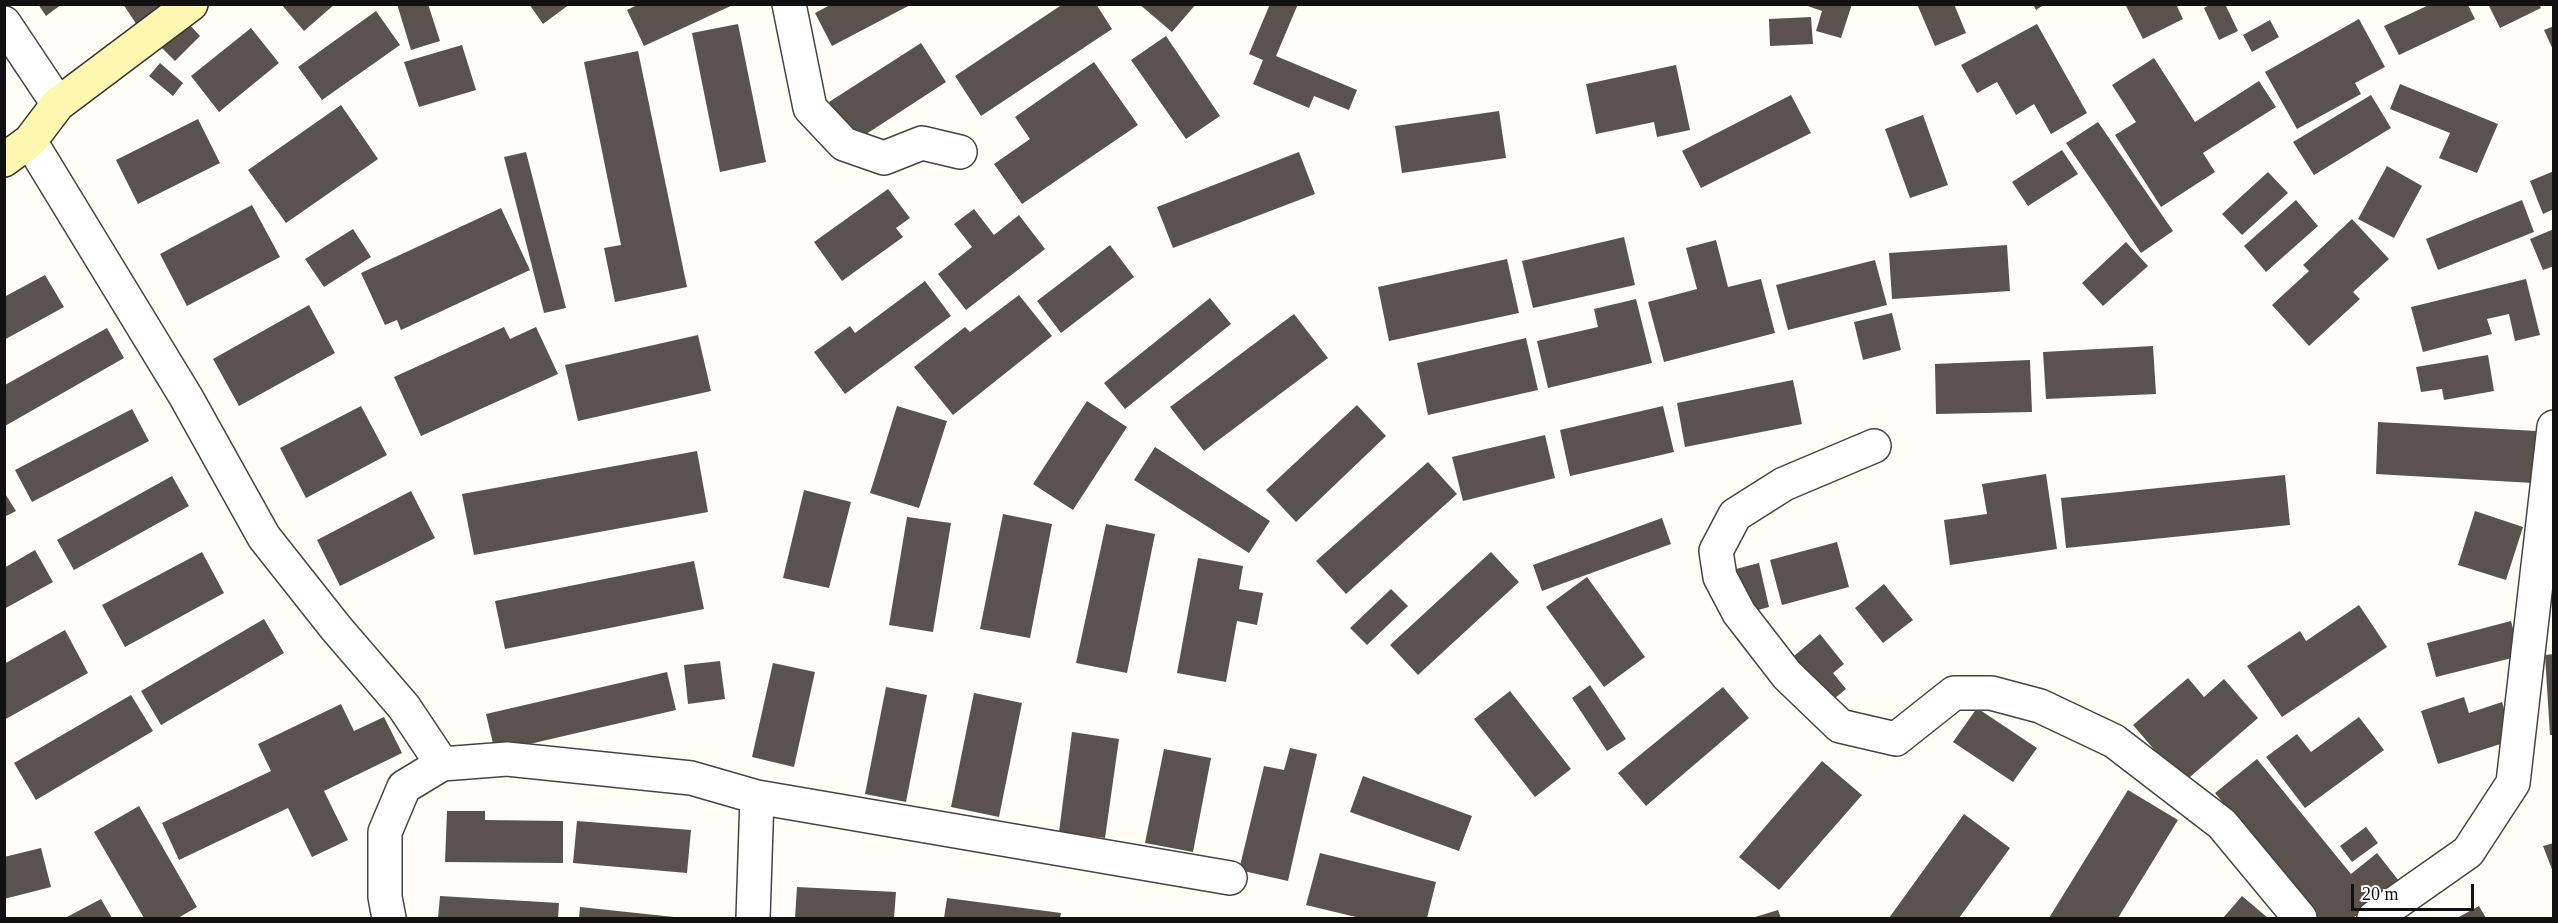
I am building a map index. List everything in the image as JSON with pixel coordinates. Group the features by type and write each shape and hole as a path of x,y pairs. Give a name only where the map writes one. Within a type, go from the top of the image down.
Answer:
{"street":[{"path":"4,160 30,141 58,104 191,4"},
{"path":"789,4 810,108 844,144 884,158 922,143 960,152"},
{"path":"4,23 58,104"},
{"path":"30,141 186,397 264,537 336,628 404,707 442,764"},
{"path":"2374,918 2468,852 2513,783 2552,474 2553,427"},
{"path":"1874,446 1784,484 1735,515 1716,551 1720,577 1739,613 1787,675 1840,726 1896,739 1954,693 1991,693 2040,706 2114,741 2222,824 2300,918"},
{"path":"389,918 385,897 385,832 404,787 442,764 507,759 691,778 757,797 1230,878"},
{"path":"753,918 757,797"}],"building":[{"path":"38,4 62,4 46,16"},
{"path":"123,4 173,4 139,28"},
{"path":"281,4 335,4 304,31"},
{"path":"397,4 428,4 440,41 411,50"},
{"path":"529,4 570,4 543,24"},
{"path":"639,4 735,4 644,46 627,10"},
{"path":"832,4 912,4 832,46 815,13"},
{"path":"1063,4 1096,4 1112,29 981,116 955,76"},
{"path":"1139,4 1196,4 1172,32"},
{"path":"1270,4 1298,4 1276,56 1357,90 1349,110 1314,96 1309,108 1253,84 1263,60 1249,54"},
{"path":"1802,4 1852,4 1841,38 1816,31 1822,11"},
{"path":"1917,4 1954,4 1966,33 1935,46"},
{"path":"2033,4 2045,4 2036,10"},
{"path":"2125,4 2176,4 2183,19 2143,39"},
{"path":"2211,4 2225,4 2238,31 2219,40 2204,8"},
{"path":"2488,4 2539,4 2541,8 2500,28"},
{"path":"2429,5 2468,5 2475,19 2399,55 2384,26"},
{"path":"376,11 400,45 322,100 298,67"},
{"path":"1811,17 1813,44 1770,46 1769,19"},
{"path":"2359,19 2385,67 2355,83 2361,94 2297,129 2265,72"},
{"path":"2270,20 2279,37 2252,52 2243,35"},
{"path":"187,22 200,36 175,61 161,47"},
{"path":"738,24 766,162 720,172 692,33"},
{"path":"2037,24 2087,113 2051,134 2034,104 2016,115 1997,82 1977,93 1961,65"},
{"path":"2554,26 2554,52 2544,30"},
{"path":"251,28 279,63 219,112 191,76"},
{"path":"1166,36 1220,116 1186,139 1131,60"},
{"path":"921,43 946,82 854,142 829,102"},
{"path":"462,45 476,90 419,107 404,62"},
{"path":"638,51 687,287 615,302 604,248 621,245 584,62"},
{"path":"2154,58 2195,122 2259,81 2276,107 2203,153 2215,172 2161,207 2115,135 2136,122 2112,85"},
{"path":"1094,62 1138,125 1022,204 994,164 1030,139 1015,117"},
{"path":"160,63 183,83 173,96 149,76"},
{"path":"1676,65 1690,130 1657,137 1654,122 1596,134 1586,84"},
{"path":"2400,84 2498,124 2477,173 2439,158 2450,133 2390,109"},
{"path":"1791,95 1811,133 1701,188 1682,151"},
{"path":"2371,95 2391,128 2314,175 2293,142"},
{"path":"341,105 378,159 286,223 248,170"},
{"path":"1499,111 1506,158 1402,173 1395,126"},
{"path":"1923,115 1948,185 1910,198 1885,129"},
{"path":"198,119 220,163 138,204 116,160"},
{"path":"2098,122 2173,231 2141,253 2066,143"},
{"path":"2062,150 2078,174 2028,206 2012,182"},
{"path":"526,152 566,308 544,313 504,157"},
{"path":"1299,152 1315,194 1173,248 1157,207"},
{"path":"2387,166 2422,186 2394,238 2358,219"},
{"path":"2554,171 2554,209 2543,214 2530,181"},
{"path":"2268,172 2288,193 2242,235 2222,214"},
{"path":"888,189 910,218 896,228 903,237 842,281 814,242"},
{"path":"2296,200 2318,226 2266,272 2244,246"},
{"path":"2522,200 2534,232 2438,270 2426,239"},
{"path":"252,205 280,257 187,306 160,254"},
{"path":"501,208 530,270 401,330 397,320 385,325 361,273"},
{"path":"974,209 994,235 1019,215 1045,249 966,310 938,274 972,247 954,224"},
{"path":"2352,219 2389,259 2353,292 2360,299 2309,346 2272,305 2309,271 2303,265"},
{"path":"353,229 371,257 324,287 305,259"},
{"path":"2554,229 2554,266 2543,270 2530,239"},
{"path":"1624,237 1635,285 1533,308 1522,261"},
{"path":"1716,240 1728,287 1761,279 1775,333 1664,362 1648,302 1697,289 1686,248"},
{"path":"2126,242 2148,266 2103,306 2082,283"},
{"path":"1110,245 1134,277 1061,333 1037,301"},
{"path":"2007,245 2010,291 1892,299 1889,253"},
{"path":"1507,259 1519,313 1389,341 1378,287"},
{"path":"1875,260 1887,305 1788,330 1776,285"},
{"path":"45,275 64,307 4,340 4,297"},
{"path":"2526,279 2540,335 2515,341 2509,314 2487,319 2492,334 2423,352 2411,307"},
{"path":"925,281 951,316 845,394 814,352 850,326 855,333"},
{"path":"1019,295 1052,336 953,415 914,367 965,327 970,332"},
{"path":"1210,298 1231,324 1125,409 1104,383"},
{"path":"1636,299 1652,363 1548,388 1537,341 1598,327 1594,309"},
{"path":"309,305 335,353 239,406 213,359"},
{"path":"1892,313 1901,350 1863,360 1854,322"},
{"path":"1294,314 1328,358 1204,451 1170,407"},
{"path":"504,327 510,339 536,327 558,374 421,436 394,377"},
{"path":"107,328 124,358 5,426 5,385"},
{"path":"698,335 711,391 578,421 565,365"},
{"path":"1526,338 1538,390 1428,415 1417,363"},
{"path":"2153,346 2156,394 2046,399 2043,352"},
{"path":"2488,355 2494,391 2444,400 2442,389 2421,392 2416,367"},
{"path":"2030,360 2032,412 1936,414 1935,364"},
{"path":"1793,380 1802,424 1685,447 1677,403"},
{"path":"1087,401 1127,427 1073,510 1033,484"},
{"path":"1357,405 1386,436 1296,522 1266,490"},
{"path":"361,406 387,455 306,498 280,448"},
{"path":"897,406 947,421 919,508 870,493"},
{"path":"1663,406 1674,452 1570,476 1560,430"},
{"path":"132,409 149,441 32,502 15,470"},
{"path":"2378,422 2536,431 2533,483 2376,474"},
{"path":"1545,435 1555,478 1463,501 1452,457"},
{"path":"1155,447 1270,521 1249,553 1134,480"},
{"path":"697,451 708,512 474,555 462,494"},
{"path":"1428,462 1457,494 1346,594 1316,561"},
{"path":"2046,474 2057,549 1950,565 1944,520 1987,514 1982,484"},
{"path":"2285,475 2290,525 2066,548 2061,498"},
{"path":"172,476 189,506 74,570 57,540"},
{"path":"804,490 851,502 829,588 783,578"},
{"path":"411,491 435,538 340,586 317,540"},
{"path":"4,492 16,511 4,517"},
{"path":"2475,511 2523,527 2506,580 2458,565"},
{"path":"1003,514 1052,524 1030,638 980,629"},
{"path":"907,517 951,523 933,632 889,625"},
{"path":"1662,518 1671,544 1542,591 1533,565"},
{"path":"1106,524 1155,534 1127,673 1076,663"},
{"path":"1837,542 1849,587 1782,605 1770,560"},
{"path":"35,550 53,582 4,609 4,568"},
{"path":"202,552 224,593 125,647 102,605"},
{"path":"1491,552 1519,582 1418,675 1390,645"},
{"path":"1198,558 1243,566 1239,589 1263,593 1257,625 1237,621 1226,682 1177,673"},
{"path":"694,561 704,609 505,649 495,601"},
{"path":"1759,563 1769,607 1747,613 1736,569"},
{"path":"1587,577 1645,657 1604,687 1546,607"},
{"path":"1884,584 1913,620 1883,643 1855,608"},
{"path":"1391,589 1408,606 1367,645 1350,628"},
{"path":"2359,605 2387,647 2282,717 2247,666 2300,631 2306,641"},
{"path":"264,619 284,653 161,725 141,691"},
{"path":"2511,621 2520,656 2436,677 2427,643"},
{"path":"65,630 88,673 4,720 4,664"},
{"path":"1820,634 1844,664 1833,673 1846,689 1824,707 1787,662"},
{"path":"2554,654 2554,735 2550,735 2545,655"},
{"path":"720,661 725,699 688,704 684,665"},
{"path":"773,663 815,672 794,767 752,757"},
{"path":"667,672 676,710 495,752 486,714"},
{"path":"2188,678 2204,697 2224,679 2258,718 2183,783 2133,725"},
{"path":"1590,685 1626,739 1607,751 1572,698"},
{"path":"886,687 927,695 906,802 865,794"},
{"path":"1723,687 1749,718 1646,806 1618,773"},
{"path":"1510,691 1571,769 1535,797 1474,719"},
{"path":"974,693 1022,703 999,817 951,807"},
{"path":"131,695 153,731 36,800 14,763"},
{"path":"2464,697 2469,713 2502,702 2513,740 2438,764 2421,711"},
{"path":"341,704 354,731 384,717 402,753 324,791 348,840 312,857 288,808 179,860 162,823 271,771 258,744"},
{"path":"1977,708 2037,748 2013,782 1953,742"},
{"path":"2359,717 2384,750 2305,808 2266,757 2297,734 2311,752"},
{"path":"1072,732 1119,739 1105,838 1059,832"},
{"path":"1290,748 1317,754 1288,881 1239,870 1264,766 1284,770"},
{"path":"1164,749 1211,758 1193,852 1145,843"},
{"path":"2257,759 2351,874 2377,853 2399,881 2353,918 2317,918 2215,793"},
{"path":"1822,761 1862,795 1779,890 1739,857"},
{"path":"1363,776 1472,816 1459,851 1350,812"},
{"path":"2128,790 2178,820 2118,918 2049,918"},
{"path":"139,806 197,907 178,918 144,918 94,832"},
{"path":"447,811 485,811 485,820 563,821 563,863 445,862"},
{"path":"1964,814 2010,848 1959,918 1889,918"},
{"path":"577,821 691,830 687,873 573,863"},
{"path":"2366,827 2378,843 2352,862 2340,846"},
{"path":"2554,843 2554,872 2553,872 2543,846"},
{"path":"41,848 51,887 4,899 4,857"},
{"path":"1320,853 1436,882 1427,918 1360,918 1306,905"},
{"path":"797,887 896,892 894,918 795,918"},
{"path":"440,896 559,903 558,918 438,918"},
{"path":"2242,896 2268,918 2223,918"},
{"path":"947,898 1061,913 1060,918 944,918"},
{"path":"101,899 112,918 65,918"},
{"path":"2479,906 2486,918 2457,918"},
{"path":"580,907 674,917 674,918 579,918"},
{"path":"1778,910 1781,918 1752,918"}]}
